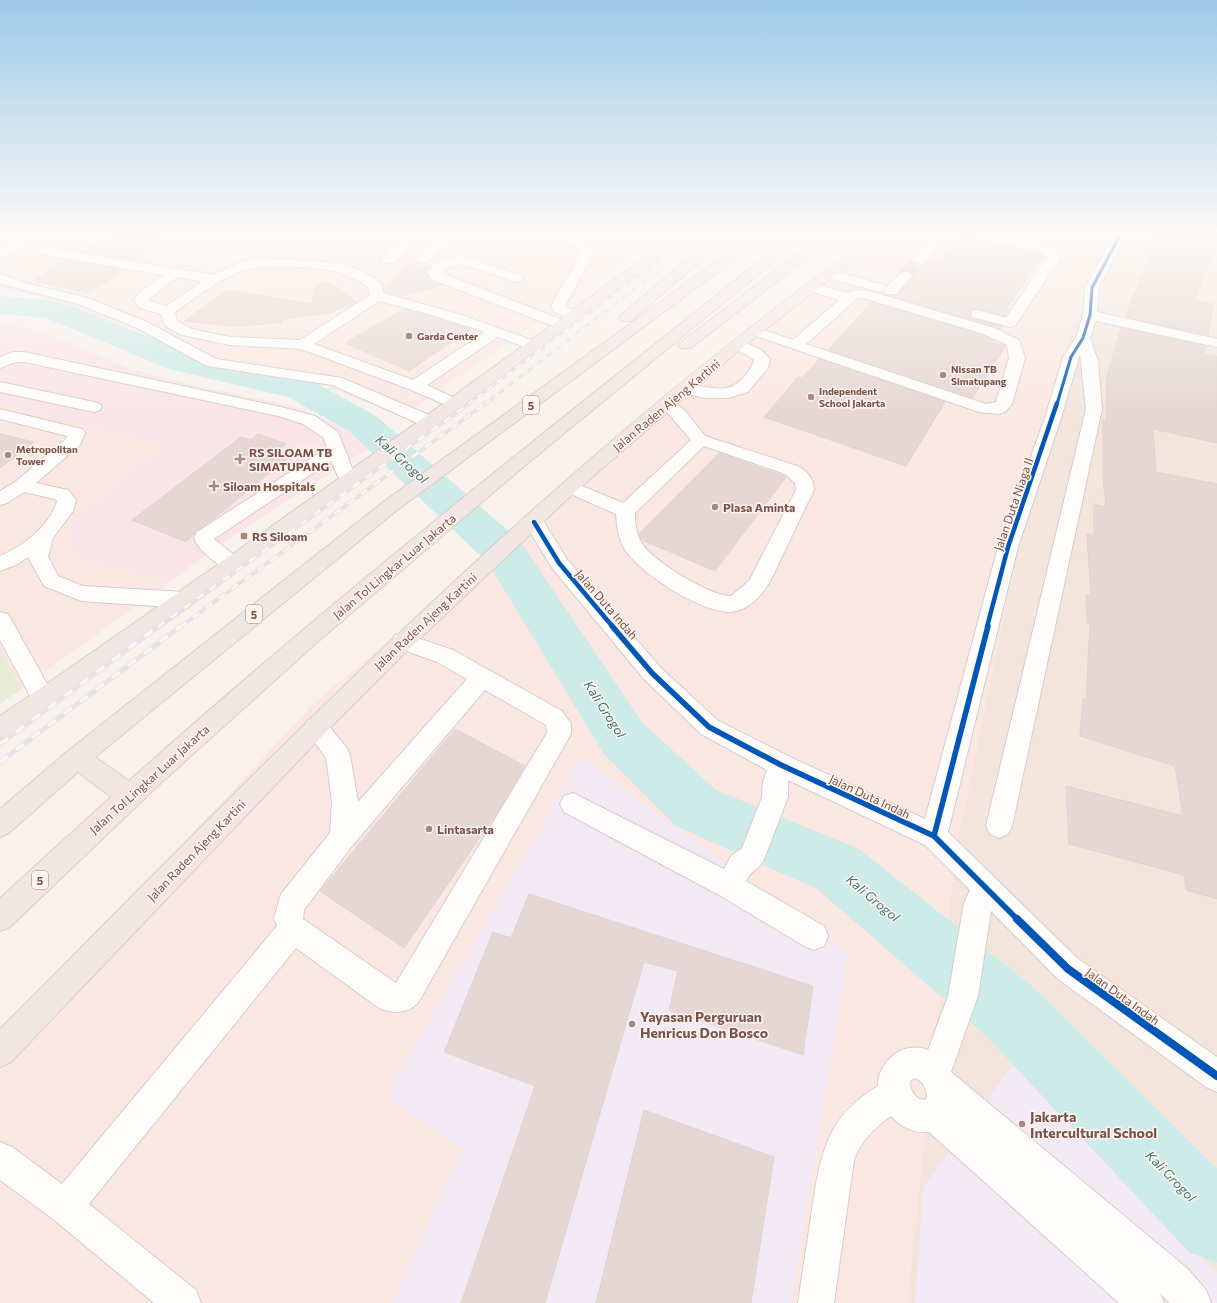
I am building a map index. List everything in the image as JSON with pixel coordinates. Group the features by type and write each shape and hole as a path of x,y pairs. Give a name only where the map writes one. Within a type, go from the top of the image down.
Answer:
{"highway":[{"path":"0,729 184,600 232,564 342,464 380,458 605,294"},
{"path":"603,350 621,323 653,294"},
{"name":"5","path":"0,825 77,758 389,506 457,458 680,294"},
{"name":"Jalan Tol Lingkar Luar Jakarta","path":"0,917 130,796 248,690 429,535 728,294"},
{"path":"553,435 656,368 753,294"},
{"name":"Jalan Raden Ajeng Kartini","path":"0,1051 316,727 403,640 529,527 570,487 738,344 802,294"},
{"path":"77,758 130,796"}],"street":[{"path":"56,294 73,297 142,325 212,363 336,381 426,424"},
{"path":"147,294 143,297 141,302 168,311 195,294"},
{"path":"489,294 569,321"},
{"path":"565,294 558,306 569,321"},
{"path":"835,294 849,298"},
{"path":"755,331 795,346 985,409 999,409 1004,404 1017,358 1014,343 989,331 864,294 854,294 795,346"},
{"path":"901,294 1010,323 1029,294"},
{"name":"Jalan Duta Niaga II","path":"934,836 1008,547 1053,418 1071,357 1082,338 1090,315 1092,294"},
{"path":"303,345 377,296 420,305 535,346"},
{"path":"168,311 170,323 187,332 230,341 303,345 415,386 455,404"},
{"path":"1090,315 1217,343"},
{"path":"415,386 496,331"},
{"path":"999,826 1094,409 1090,361 1082,338"},
{"path":"685,389 705,394 728,393 742,389 760,368 762,359 755,352 738,344"},
{"path":"0,363 13,357 24,358 281,412 309,420 332,436 342,464 204,537 205,543 232,564"},
{"path":"0,388 94,407"},
{"path":"668,404 700,441"},
{"path":"0,414 76,433 74,441 21,486 0,499"},
{"path":"700,441 707,441 791,470 800,474 805,480 805,490 756,586 745,598 730,604 712,600 689,590 653,565 635,548 627,529 625,511 700,441"},
{"path":"0,564 11,559 44,537 64,511 67,500 61,494 21,486"},
{"path":"570,487 625,511"},
{"name":"Jalan Duta Indah","path":"529,527 652,673 709,727 773,784 934,836 981,895 1068,968 1217,1076"},
{"path":"44,537 38,557 51,580 81,593 184,600"},
{"path":"0,620 43,698"},
{"path":"403,640 445,656 483,677 554,718 559,724 560,734 410,990 403,997 397,999 390,997 293,928 288,918 291,904 343,837 483,677"},
{"path":"316,727 338,755 345,800 343,837"},
{"path":"740,865 773,784"},
{"path":"573,804 740,865 814,936"},
{"path":"981,895 963,996 937,1090 924,1117 912,1114 902,1106 896,1094 893,1081 897,1071 904,1064 914,1062 925,1064 937,1090 1146,1303"},
{"path":"65,1207 293,928"},
{"path":"937,1090 1175,1282 1193,1303"},
{"path":"816,1303 837,1160 842,1144 851,1130 870,1112 896,1094"},
{"path":"0,1159 65,1207 183,1303"}],"shaded area":[{"path":"26,294 578,294 402,416 312,381 216,368 194,363 132,329 71,307"},
{"path":"806,294 1092,294 1075,320 1045,416 955,856 907,1303 0,1303 0,1040 315,702"},
{"path":"1058,294 1217,294 1217,1303 907,1303 946,932 870,715"},
{"name":"Siloam Hospitals","path":"0,326 34,329 134,370 193,385 296,407 332,423 372,446 215,548 171,581 100,564 69,553 69,525 165,445 0,404"},
{"path":"0,404 165,445 69,525 100,564 171,581 0,704"},
{"name":"Yayasan Perguruan Henricus Don Bosco","path":"581,758 848,953 791,1303 391,1303 463,1150 386,1096"},
{"name":"Jakarta Intercultural School","path":"1015,1061 1217,1273 1217,1303 915,1303 923,1188"}],"green space":[{"path":"0,648 21,689 0,704"}],"building":[{"path":"223,294 251,294 312,304 314,294 346,294 357,302 350,306 334,310 334,312 283,319 282,322 265,324 232,326 184,321"},
{"path":"391,294 409,294 399,296"},
{"path":"1017,294 1007,308 1010,309 1005,316 978,309 973,310 970,313 973,318 1002,326 1000,329 889,296"},
{"path":"1134,294 1197,294 1195,300 1213,304 1208,335 1125,317"},
{"name":"Nissan TB Simatupang","path":"872,302 983,335 993,340 991,342 1006,346 972,398 828,350"},
{"name":"Garda Center","path":"404,309 432,316 470,329 409,371 345,343"},
{"path":"1121,328 1206,346 1204,354 1217,357 1217,443 1153,429 1156,472 1217,484 1217,899 1186,890 1184,875 1069,844 1066,786 1183,816 1175,766 1080,736 1083,698 1086,700 1090,624 1087,623 1086,595 1091,596 1087,534 1094,535 1094,504 1106,507 1103,475 1103,420 1106,421 1107,376"},
{"path":"819,359 945,402 906,466 764,417 798,377 802,378"},
{"name":"Metropolitan Tower","path":"0,434 34,442 0,468"},
{"path":"258,434 286,444 278,450 291,455 211,521 196,531 186,542 132,520 241,437 251,440"},
{"name":"Plasa Aminta","path":"719,453 786,477 715,571 642,540 639,534"},
{"name":"Lintasarta","path":"455,729 525,766 498,811 404,948 320,891"},
{"name":"Yayasan Perguruan Henricus Don Bosco","path":"529,894 813,986 803,1055 669,1010 678,971 644,962 545,1303 461,1303 535,1086 444,1052 493,932 511,938"},
{"path":"644,1110 774,1157 751,1303 596,1303"}],"waterway":[{"name":"Kali Grogol","path":"0,305 52,309 181,362 300,389 363,424 504,552 623,738 696,808 838,869 1008,1010 1217,1224"}],"railway":[{"path":"468,404 615,294"},
{"path":"485,404 628,294"},
{"path":"158,627 470,403"},
{"path":"180,627 486,403"},
{"path":"0,744 159,626"},
{"path":"0,762 181,626"}],"cycle path":[{"path":"934,836 1008,547 1053,418 1071,357 1083,338 1090,315 1092,294"},
{"path":"534,522 559,563 652,673 709,727 781,765 934,836 1068,969 1217,1076"}],"place":[{"name":"Garda Center","path":"409,336"},
{"name":"Nissan TB Simatupang","path":"943,375"},
{"name":"Independent School Jakarta","path":"811,397"},
{"name":"Metropolitan Tower","path":"8,455"},
{"name":"RS SILOAM TB SIMATUPANG","path":"240,459"},
{"name":"Siloam Hospitals","path":"214,486"},
{"name":"Plasa Aminta","path":"715,507"},
{"name":"RS Siloam","path":"244,536"},
{"name":"Lintasarta","path":"429,829"},
{"name":"Yayasan Perguruan Henricus Don Bosco","path":"632,1024"},
{"name":"Jakarta Intercultural School","path":"1022,1124"}]}
